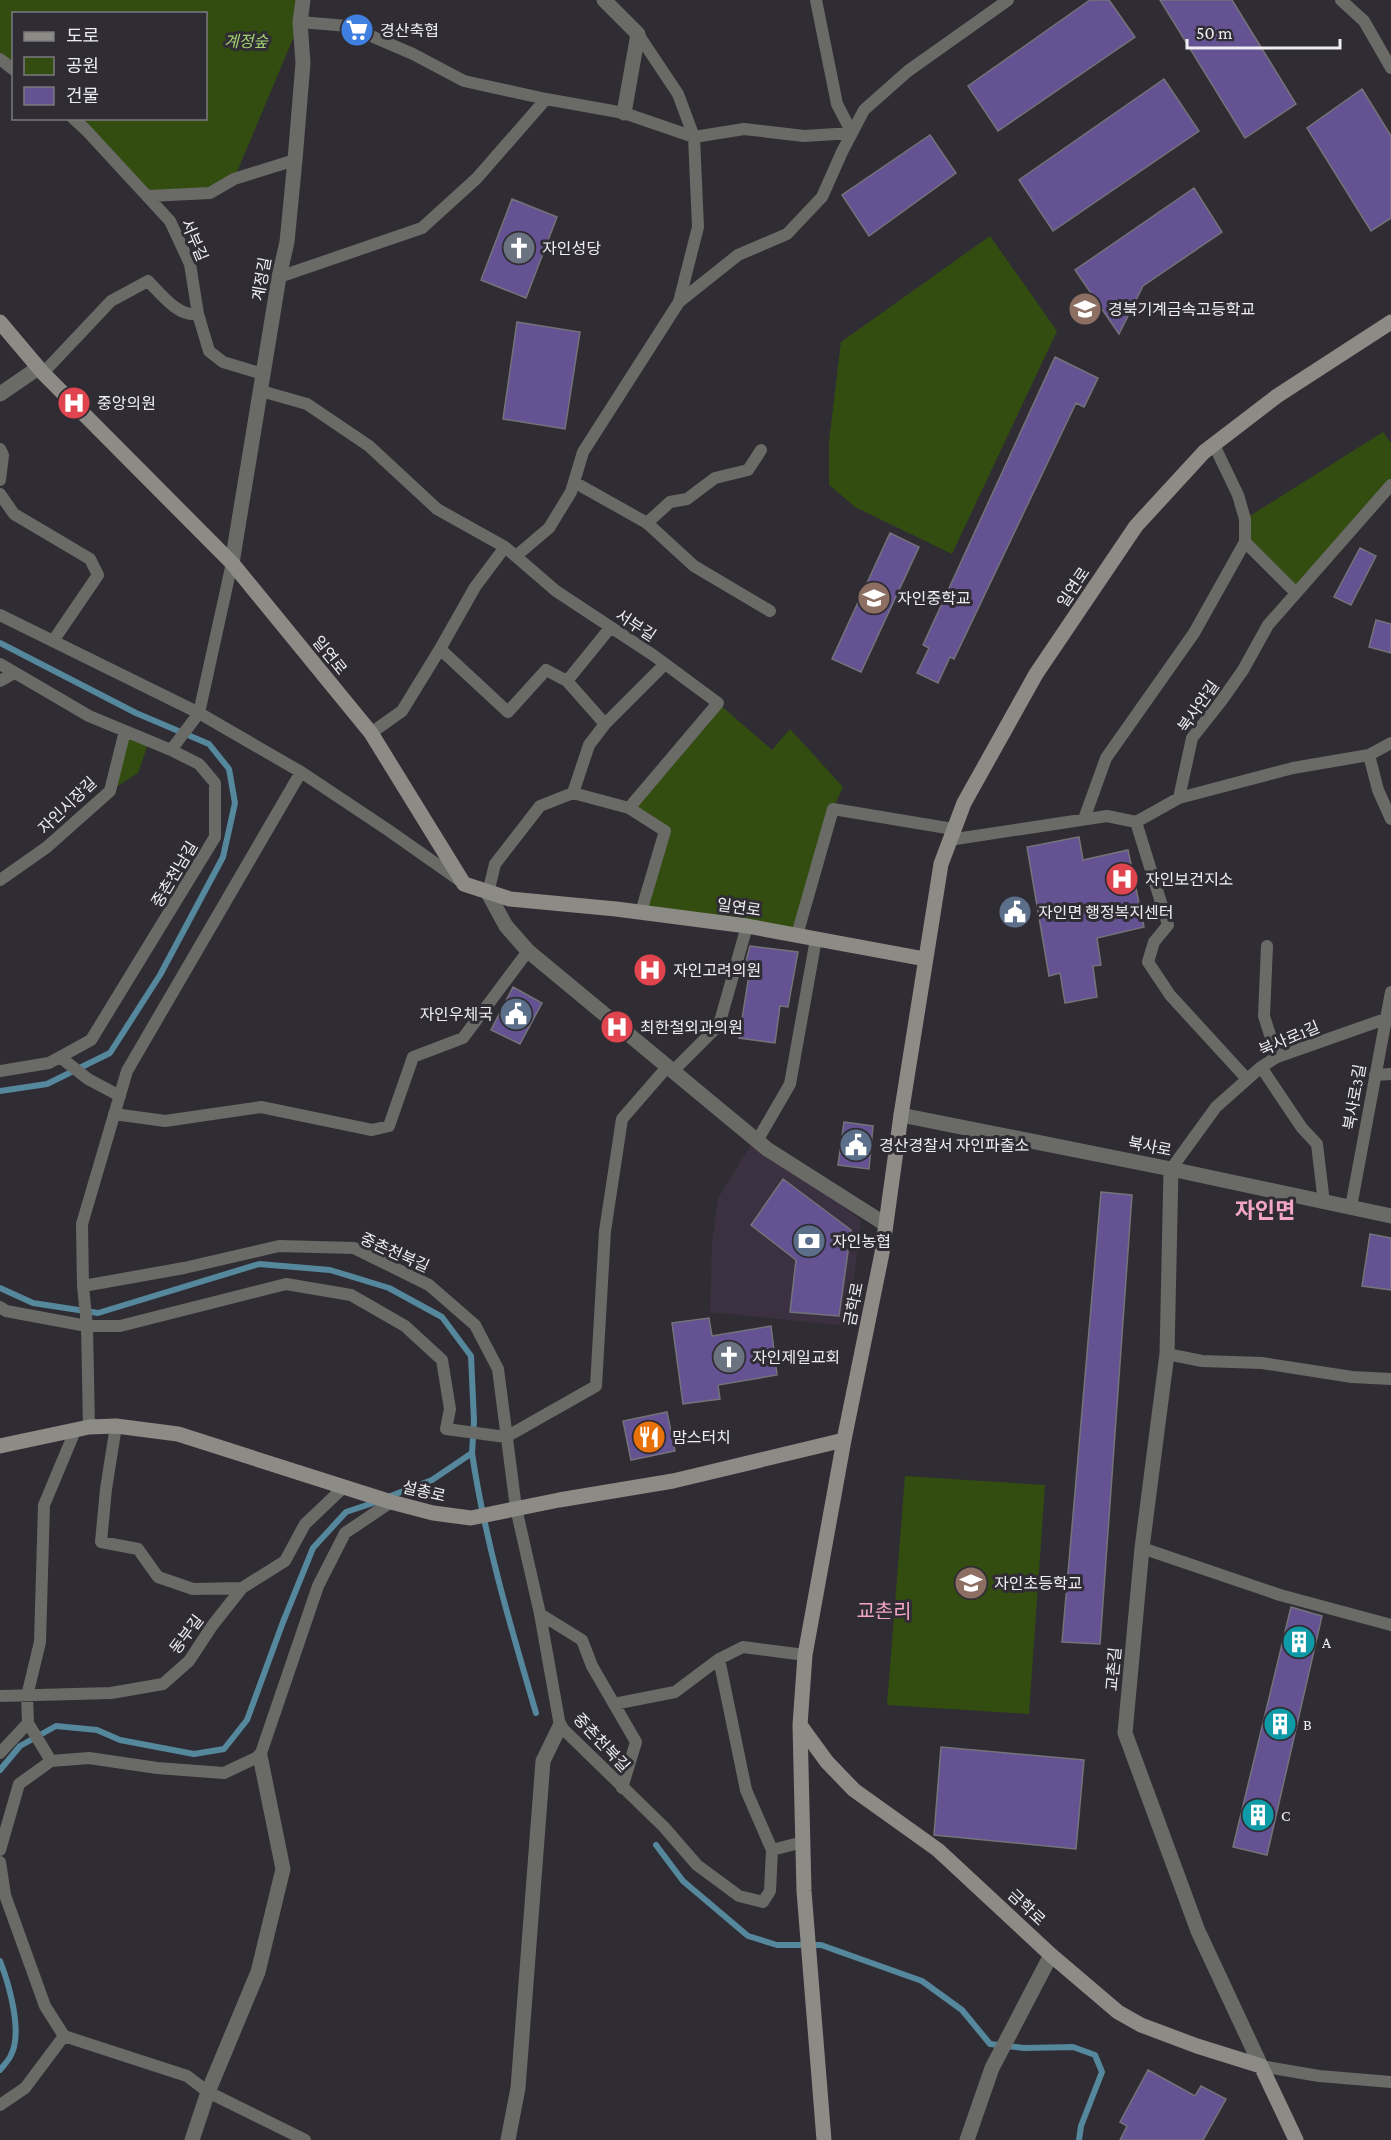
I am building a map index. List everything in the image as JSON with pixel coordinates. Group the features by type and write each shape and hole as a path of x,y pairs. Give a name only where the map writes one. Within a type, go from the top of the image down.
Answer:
{"street":[{"name":"계정길","path":"232,563 279,277 287,242 303,63 300,21 303,0"},
{"path":"604,0 638,34 624,113"},
{"name":"일연로","path":"0,322 40,371 232,563 371,733 464,884 510,899 641,912 747,926 925,959 941,864 964,803 1036,674 1136,526 1204,452 1277,396 1391,322"},
{"path":"0,394 40,371"},
{"path":"488,893 506,926 528,951 767,1149 885,1224"},
{"name":"금학로","path":"824,2140 804,1891 800,1725 805,1655 844,1440 882,1253 900,1115 925,959"},
{"name":"북사로","path":"900,1115 1391,1216"},
{"name":"교촌길","path":"1171,1169 1167,1354 1142,1548 1125,1733 1198,1931 1296,2140"},
{"name":"설총로","path":"0,1446 82,1429 116,1426 178,1434 391,1502 433,1513 471,1518 673,1481 844,1440"},
{"name":"금학로","path":"800,1725 827,1762 854,1790 938,1850 1118,2012 1141,2025 1261,2066"},
{"path":"508,2140 518,2088 543,1761 560,1726"},
{"path":"192,2140 207,2092 258,1972 283,1869 260,1756"},
{"path":"967,2140 997,2058 1051,1954"}],"lane":[{"path":"816,0 837,104 852,133"},
{"path":"679,302 738,255 787,234 822,197 864,110 908,71 1008,0"},
{"path":"1341,0 1364,21 1391,68"},
{"path":"300,21 348,26 413,54 464,81 624,113 694,137 744,129 804,136 852,133"},
{"path":"516,556 549,528 571,492 583,452 679,302 698,227 694,137 678,94 638,34"},
{"path":"0,59 12,68"},
{"path":"279,277 422,228 477,178 546,99"},
{"name":"서부길","path":"75,120 149,196 170,221 190,264 198,314 209,351 223,362 263,374"},
{"path":"149,196 210,194 234,179 295,160"},
{"path":"40,371 111,301 148,281 174,306 191,315 198,314"},
{"name":"서부길","path":"261,391 307,404 369,446 437,509 505,547 556,591 665,664 718,703 629,808"},
{"path":"1084,819 1106,758 1194,633 1245,542 1245,519 1240,503 1214,445"},
{"path":"0,449 3,455 0,480"},
{"path":"647,523 670,502 687,499 715,478 748,470 761,450"},
{"path":"574,482 647,523 694,566 770,611"},
{"name":"북사안길","path":"1179,798 1191,738 1243,670 1268,625 1391,485"},
{"path":"0,494 14,514 90,559 98,575 54,641"},
{"path":"1245,542 1295,592"},
{"path":"371,733 402,711 475,587 505,547"},
{"path":"171,750 199,713 232,563"},
{"path":"0,615 199,713 301,772 464,884"},
{"path":"567,681 610,628"},
{"path":"440,649 508,712 546,670 567,681 605,724"},
{"name":"중촌천남길","path":"0,664 89,716 199,764 215,783 215,837 91,1040 49,1063 0,1071"},
{"path":"573,793 589,745 605,724 665,664"},
{"path":"0,681 14,673"},
{"name":"자인시장길","path":"0,880 47,847 110,791 125,731"},
{"path":"797,936 833,808 951,835 1107,816 1136,822 1179,798 1293,768 1369,755 1391,743"},
{"path":"1369,755 1378,790 1391,819"},
{"path":"51,1761 28,1723 27,1696 40,1642 44,1505 82,1429 87,1326 83,1286 82,1224 127,1071 301,772"},
{"path":"488,893 495,864 540,806 573,793 629,808 664,831 641,912"},
{"path":"1136,822 1168,926 1154,942 1148,962 1170,995 1247,1079"},
{"path":"0,1307 6,1311 87,1326 120,1326 286,1284 351,1295 405,1326 442,1360 450,1409 446,1429 506,1437 596,1386 605,1231 622,1119 671,1069 719,1025 747,926"},
{"path":"757,1141 790,1084 816,939"},
{"path":"1267,946 1264,1016 1277,1058"},
{"path":"114,1114 165,1121 261,1107 372,1130 389,1126 413,1057 463,1038 528,951"},
{"name":"북사로3길","path":"1351,1208 1391,992"},
{"name":"북사로1길","path":"1171,1169 1216,1107 1261,1067 1277,1058 1388,1018"},
{"path":"60,1057 88,1079 120,1096"},
{"path":"1261,1067 1302,1128 1317,1144 1324,1203"},
{"path":"1375,1075 1391,1074"},
{"name":"중촌천북길","path":"83,1286 184,1268 279,1246 354,1248 429,1285 475,1325 498,1369 516,1508 540,1614 560,1726 664,1827 697,1865 740,1896 763,1902 770,1891 771,1850"},
{"path":"1167,1354 1202,1361 1262,1363 1352,1377 1391,1379"},
{"path":"116,1426 106,1489 101,1542 138,1549 158,1577 194,1589 242,1588"},
{"name":"동부길","path":"0,1696 111,1693 163,1684 189,1661 212,1626 242,1588 285,1561 305,1524 345,1486"},
{"path":"0,1850 19,1784 51,1761 89,1758 157,1768 224,1773 260,1756 318,1586 345,1533 391,1502"},
{"path":"1142,1548 1280,1595 1391,1625"},
{"path":"540,1614 582,1640 592,1666 636,1742 622,1788"},
{"path":"614,1704 675,1692 719,1659 743,1647 805,1655"},
{"path":"719,1659 746,1790 771,1850 803,1842"},
{"path":"0,1753 28,1723"},
{"path":"0,1862 5,1896 45,2006 64,2036 187,2076 207,2092 305,2140"},
{"path":"0,2106 26,2088 64,2036"},
{"path":"1261,2066 1319,2076 1391,2082"}],"shaded area":[{"path":"754,1140 861,1220 848,1326 710,1312 712,1243 718,1198"}],"green space":[{"name":"계정숲","path":"0,0 303,0 300,22 234,179 210,193 149,196 99,137 81,120 207,120 207,12 12,12 12,66 0,56"},
{"path":"990,236 1057,331 952,554 855,507 829,485 829,441 841,342"},
{"path":"1383,432 1391,443 1391,484 1295,592 1245,542 1245,519"},
{"path":"718,703 772,750 790,729 843,787 833,809 797,935 641,912 664,831 629,808"},
{"path":"125,731 149,741 138,773 110,791"},
{"path":"905,1476 1045,1485 1029,1714 887,1705"}],"building":[{"path":"1090,0 1109,0 1135,37 998,131 968,86"},
{"path":"1160,0 1232,0 1296,104 1245,138"},
{"path":"1164,79 1199,131 1053,231 1019,180"},
{"path":"1362,89 1391,136 1391,218 1371,231 1307,128"},
{"path":"930,135 956,173 869,236 842,195"},
{"path":"1194,188 1222,232 1143,286 1119,334 1075,270"},
{"path":"512,199 557,217 526,298 481,280"},
{"path":"517,322 580,332 565,429 503,419"},
{"path":"1055,357 1098,378 1084,407 1076,403 954,659 950,657 938,683 917,673 929,648 923,645"},
{"path":"890,533 919,547 861,672 832,659"},
{"path":"1360,548 1376,556 1351,605 1334,597"},
{"path":"1376,620 1391,624 1391,653 1369,647"},
{"path":"1079,837 1083,860 1128,850 1144,927 1097,938 1101,965 1093,966 1097,997 1065,1003 1060,973 1049,976 1027,847"},
{"path":"750,946 798,952 788,1007 780,1006 775,1043 739,1038 751,962 746,961"},
{"path":"513,987 542,1003 520,1044 491,1030"},
{"name":"경산경찰서 자인파출소","path":"844,1122 873,1126 869,1169 838,1165"},
{"path":"783,1179 851,1230 839,1316 790,1312 796,1260 751,1225"},
{"path":"1101,1192 1132,1195 1100,1644 1062,1642"},
{"path":"1370,1234 1391,1238 1391,1290 1362,1286"},
{"path":"709,1318 712,1336 771,1326 777,1375 718,1385 720,1399 683,1404 672,1323"},
{"path":"667,1412 675,1451 631,1460 623,1421"},
{"path":"1291,1607 1322,1616 1267,1855 1233,1847"},
{"path":"941,1747 1084,1760 1076,1849 934,1835"},
{"path":"1148,2070 1195,2096 1201,2086 1226,2099 1203,2140 1120,2140 1127,2126 1120,2122"}],"waterway":[{"path":"0,643 136,713 209,744 229,769 235,803 223,857 160,975 110,1053 47,1084 0,1091"},
{"path":"0,1288 33,1303 98,1313 259,1264 330,1270 389,1288 442,1317 471,1356 474,1421 472,1453 432,1480 388,1497"},
{"path":"472,1453 491,1552 536,1713"},
{"path":"0,1770 20,1746 56,1726 97,1730 120,1740 194,1754 224,1749 247,1720 313,1548 346,1512 379,1501"},
{"path":"656,1845 683,1881 748,1936 777,1945 821,1945 922,1981 962,2010 990,2044 1024,2048 1073,2047 1095,2055 1102,2072 1081,2126 1079,2140"},
{"path":"0,1961 11,1995 16,2034 11,2055 0,2070"}],"place":[{"name":"경산축협","path":"357,30"},
{"name":"자인성당","path":"519,248"},
{"name":"경북기계금속고등학교","path":"1085,309"},
{"name":"중앙의원","path":"74,403"},
{"name":"자인중학교","path":"874,598"},
{"name":"자인보건지소","path":"1122,879"},
{"name":"자인면 행정복지센터","path":"1015,912"},
{"name":"자인고려의원","path":"650,970"},
{"name":"자인우체국","path":"516,1014"},
{"name":"최한철외과의원","path":"617,1027"},
{"name":"경산경찰서 자인파출소","path":"856,1145"},
{"name":"자인농협","path":"809,1241"},
{"name":"자인제일교회","path":"729,1357"},
{"name":"맘스터치","path":"649,1437"},
{"name":"자인초등학교","path":"971,1583"},
{"name":"A","path":"1299,1642"},
{"name":"B","path":"1280,1724"},
{"name":"C","path":"1258,1815"}],"district":[{"name":"자인면","path":"1265,1210"},
{"name":"교촌리","path":"884,1611"}]}
